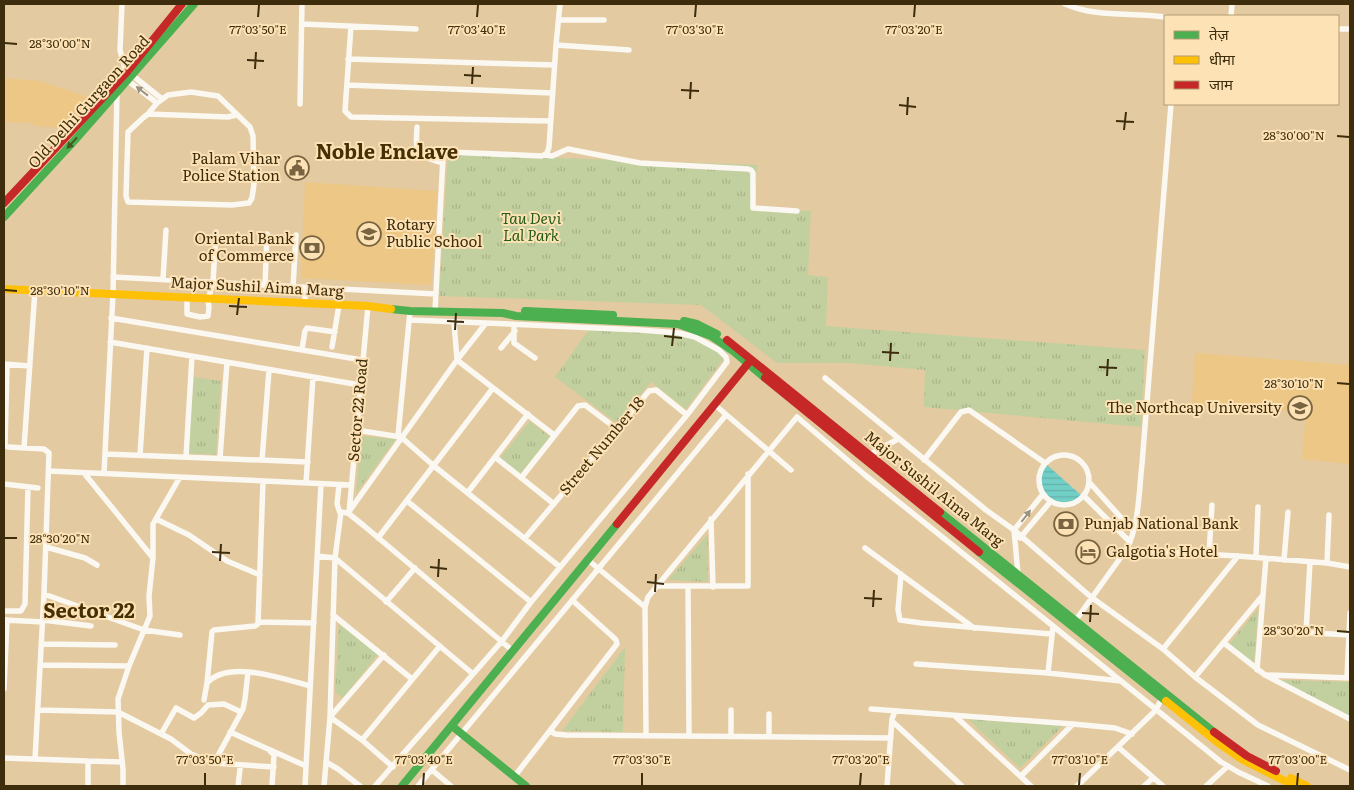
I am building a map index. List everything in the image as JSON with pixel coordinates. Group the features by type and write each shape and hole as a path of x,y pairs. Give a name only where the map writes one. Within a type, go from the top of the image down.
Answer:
{"street":[{"path":"122,4 120,50 128,76 160,101"},
{"name":"Old Delhi Gurgaon Road","path":"4,217 74,141 117,90 182,4"},
{"name":"Old Delhi Gurgaon Road","path":"4,203 128,76 194,4"},
{"path":"300,104 302,4"},
{"path":"544,155 549,147 560,4"},
{"path":"1065,4 1078,10 1091,12 1164,17"},
{"path":"560,20 604,20"},
{"path":"302,24 416,30"},
{"path":"351,26 345,111 351,117 550,121"},
{"path":"556,45 629,50"},
{"path":"348,59 554,65"},
{"path":"347,86 552,93"},
{"path":"104,473 113,294 117,90"},
{"path":"191,92 218,96 250,127 253,136 254,184 252,198 249,203 232,205 128,202 126,199 128,132 160,101 168,95 191,92"},
{"path":"1073,624 1126,550 1133,531 1142,464 1171,105"},
{"path":"148,114 228,117 236,115"},
{"path":"417,127 416,145 418,153 442,163"},
{"path":"435,311 442,163 445,154 450,152 552,156 568,149 640,163 748,169 753,173 753,208 797,211"},
{"path":"163,279 166,230"},
{"path":"187,298 188,314 200,317 208,316 208,300 213,282 216,232"},
{"path":"265,284 267,234"},
{"path":"293,287 296,235"},
{"path":"113,277 436,294"},
{"path":"305,288 305,303"},
{"name":"Major Sushil Aima Marg","path":"4,289 368,306 410,310 508,314 516,311 562,312 683,321 707,328 741,350 750,361 804,409 1050,609 1073,624"},
{"path":"24,448 34,290"},
{"path":"332,347 339,305"},
{"name":"Sector 22 Road","path":"348,513 368,306"},
{"path":"400,437 410,310"},
{"path":"111,318 362,360"},
{"path":"375,786 502,642 531,602 687,415 727,362 724,354 695,337 679,333 640,330 515,328 486,323 409,320"},
{"path":"454,322 457,360 554,435"},
{"path":"348,513 400,437 486,323"},
{"path":"302,349 307,328 335,332"},
{"path":"501,348 515,328"},
{"path":"515,328 514,343 534,358"},
{"path":"110,342 360,385"},
{"path":"140,455 147,348"},
{"path":"186,457 192,356"},
{"path":"402,786 750,361"},
{"name":"Major Sushil Aima Marg","path":"750,361 1018,574 1073,624 1167,698 1247,756 1307,786"},
{"path":"220,458 227,362"},
{"path":"30,366 6,364 5,444 8,448 44,449 48,451 50,471 35,759"},
{"path":"262,460 269,370"},
{"path":"306,483 313,377"},
{"path":"825,378 986,510 1014,530 1019,538 1091,597 1163,649 1195,677 1263,728 1350,770"},
{"path":"378,538 493,388"},
{"name":"Street Number 18","path":"525,538 651,389 656,390 687,415"},
{"path":"521,478 581,404 617,429"},
{"path":"714,405 791,470"},
{"path":"646,736 645,607 648,597 748,474 804,409"},
{"path":"924,460 961,412 969,410 1045,463"},
{"path":"468,492 528,414"},
{"path":"418,786 726,415"},
{"path":"797,417 873,481 1228,766 1268,786"},
{"path":"356,430 400,437 560,567"},
{"path":"869,455 898,439"},
{"path":"105,454 308,462"},
{"path":"1058,455 1074,456 1086,467 1089,474 1090,482 1084,496 1065,505 1051,502 1043,494 1039,486 1040,470 1045,463 1058,455"},
{"path":"495,457 554,504"},
{"path":"50,471 351,485"},
{"path":"84,473 153,558"},
{"path":"656,586 746,587 749,585 748,474"},
{"path":"123,786 118,699 150,614 149,596 153,558 152,527 180,477"},
{"path":"204,700 212,632 215,630 255,626 258,622 263,481"},
{"path":"1090,482 1133,531"},
{"path":"4,484 38,488"},
{"path":"305,786 321,484"},
{"path":"324,786 330,717 335,558 340,512 337,504 339,485"},
{"path":"4,611 21,612 25,604 28,487"},
{"path":"1014,530 1043,494"},
{"path":"1084,496 1130,542"},
{"path":"407,502 531,602"},
{"path":"1018,574 1019,538 1051,502"},
{"path":"1209,554 1212,505"},
{"path":"1256,557 1258,507"},
{"path":"340,512 348,513 513,651"},
{"path":"1284,560 1288,512"},
{"path":"1327,563 1329,515"},
{"path":"156,519 189,535 227,561 260,575"},
{"path":"711,519 713,587"},
{"path":"46,547 85,558 97,565"},
{"path":"865,548 974,628"},
{"path":"1126,550 1256,557 1327,563 1350,567"},
{"path":"317,556 335,558 473,674"},
{"path":"1163,649 1238,556"},
{"path":"1257,670 1266,558"},
{"path":"588,560 645,607"},
{"path":"1306,632 1310,562"},
{"path":"386,602 415,568"},
{"path":"901,574 898,610 900,620 921,624 1051,634"},
{"path":"688,586 689,736"},
{"path":"44,594 144,630 180,634"},
{"path":"1195,677 1263,594"},
{"path":"514,777 617,644 612,636 572,600"},
{"path":"1048,673 1052,624 1050,609"},
{"path":"1265,675 1349,678 1350,613"},
{"path":"333,614 412,679"},
{"path":"4,689 5,620 43,621 91,626"},
{"path":"258,622 314,623"},
{"path":"1260,630 1349,635"},
{"path":"1224,643 1265,675 1350,719"},
{"path":"42,644 116,645"},
{"path":"362,740 440,646"},
{"path":"330,717 384,656"},
{"path":"916,664 1048,673 1121,681"},
{"path":"40,665 129,666"},
{"path":"207,683 219,674 248,672 310,686"},
{"path":"214,763 242,712 248,672"},
{"path":"1077,786 1157,710 1167,698"},
{"name":"Major Sushil Aima Marg","path":"1167,698 1235,756 1296,786"},
{"path":"161,734 176,708 194,718 208,704 224,704 242,712"},
{"path":"871,709 1115,728 1132,734"},
{"path":"38,710 118,712 171,739 191,754 214,763 274,767"},
{"path":"731,737 732,710"},
{"path":"887,786 892,721 895,711"},
{"path":"769,714 769,737"},
{"path":"955,716 1031,786"},
{"path":"330,717 393,766"},
{"path":"892,721 962,786"},
{"path":"1020,776 1072,724"},
{"path":"452,726 526,786"},
{"path":"551,731 555,734 566,735 891,738"},
{"path":"230,732 306,766"},
{"path":"1118,747 1163,786"},
{"path":"266,748 274,755 272,786"},
{"path":"4,758 122,762"},
{"path":"88,761 88,786"},
{"path":"326,762 360,786"},
{"path":"1206,786 1228,766"},
{"path":"238,786 240,769"},
{"path":"432,770 451,786"},
{"path":"1144,786 1153,778"}],"shaded area":[{"path":"4,78 40,81 91,98 66,128 35,126 32,123 4,122"},
{"name":"Rotary Public School","path":"305,182 437,191 431,285 301,278"},
{"name":"The Northcap University","path":"1195,353 1350,365 1350,464 1302,459 1306,412 1192,404"}],"green space":[{"name":"Tau Devi Lal Park","path":"448,154 757,165 754,208 811,211 808,275 828,277 826,326 1145,350 1141,427 924,407 925,370 849,363 777,363 701,305 439,296"},
{"path":"592,325 695,337 729,352 686,409 651,382 617,423 555,377"},
{"path":"194,377 221,381 216,455 188,453"},
{"path":"530,421 550,437 520,474 500,458"},
{"path":"361,436 396,439 356,493"},
{"path":"708,534 708,582 668,580"},
{"path":"1258,609 1254,664 1229,644"},
{"path":"339,624 378,654 343,698 335,692"},
{"path":"625,647 623,732 562,731"},
{"path":"1280,680 1350,682 1350,716"},
{"path":"968,719 1063,726 1020,768"}],"water":[{"path":"1046,464 1082,496 1068,502 1060,502 1048,496 1041,483 1041,475"}],"traffic: fast":[{"path":"4,217 74,141 194,4"},
{"path":"391,309 503,313 516,316 678,324 711,336 733,351 765,378"},
{"path":"525,311 613,315"},
{"path":"684,321 697,324 717,334"},
{"path":"940,512 1214,732"},
{"path":"402,786 617,524"},
{"path":"979,552 1166,701"},
{"path":"452,726 526,786"}],"traffic: slow":[{"path":"4,289 368,306 391,309"},
{"path":"1166,701 1217,742 1243,760 1295,786"},
{"path":"1291,778 1307,786"}],"traffic: jam":[{"path":"4,203 126,73 182,4"},
{"path":"727,340 940,512"},
{"path":"617,524 750,361"},
{"path":"765,378 979,552"},
{"path":"1214,732 1247,756 1276,771"}],"place":[{"name":"Palam Vihar Police Station","path":"297,168"},
{"name":"Rotary Public School","path":"369,234"},
{"name":"Oriental Bank of Commerce","path":"312,248"},
{"name":"The Northcap University","path":"1300,408"},
{"name":"Punjab National Bank","path":"1066,524"},
{"name":"Galgotia's Hotel","path":"1088,552"}],"district":[{"name":"Noble Enclave","path":"387,152"},
{"name":"Sector 22","path":"89,611"}]}
